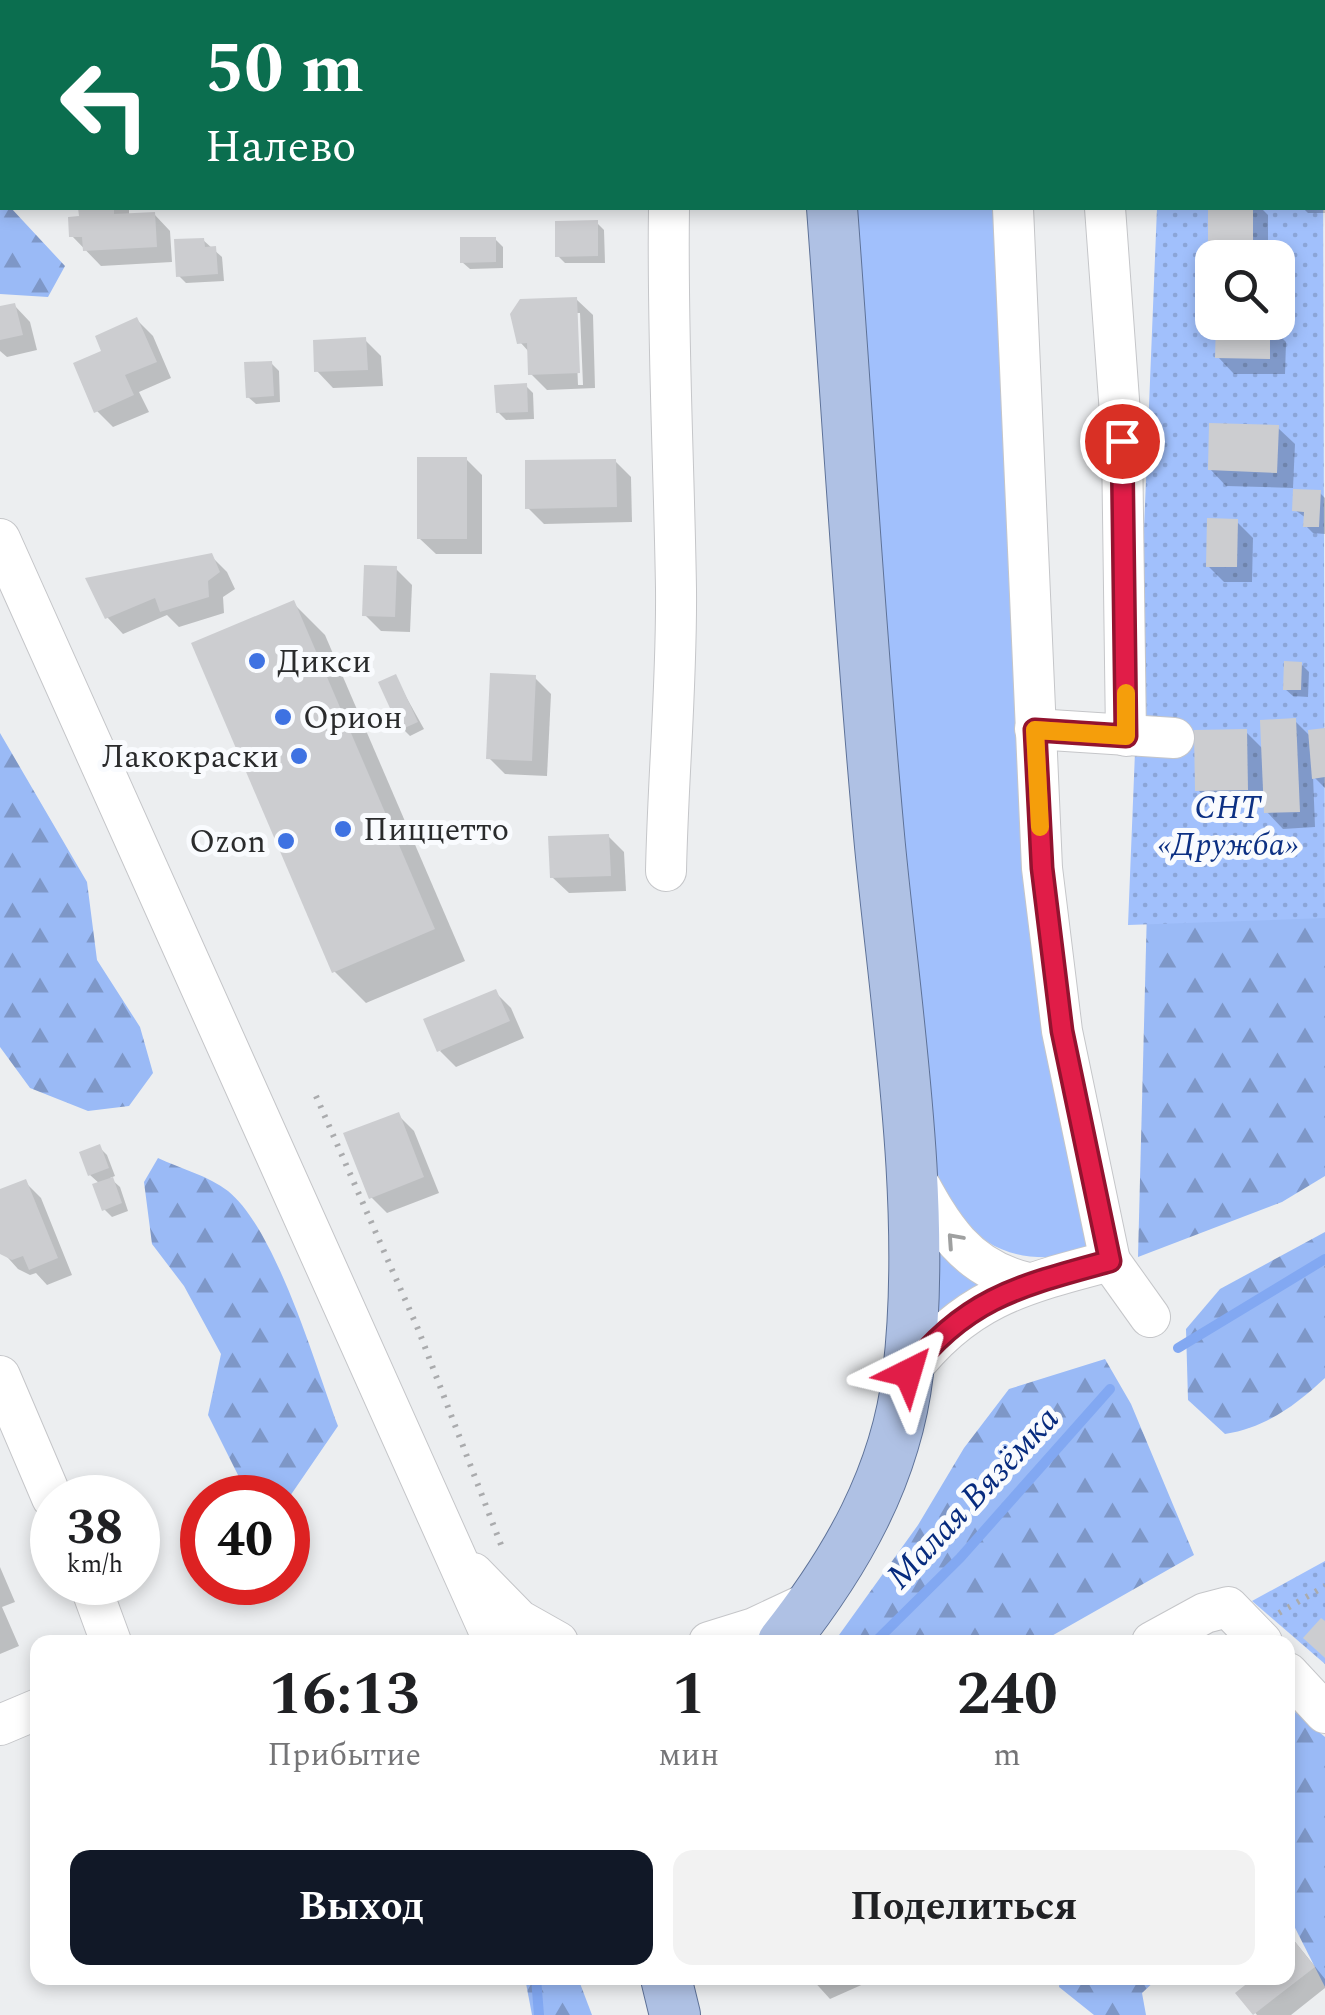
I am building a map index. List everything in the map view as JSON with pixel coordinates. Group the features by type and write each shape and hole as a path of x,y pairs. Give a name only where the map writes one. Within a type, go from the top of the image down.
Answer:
{"main road":[{"path":"789,1635 819,1597 880,1485 908,1373 909,1165 877,812 832,210"},
{"path":"668,1985 675,2015"}],"street":[{"path":"666,871 676,629 669,210"},
{"path":"1013,210 1042,868 1062,1031 1110,1261 1150,1318"},
{"path":"1105,210 1122,441 1126,736"},
{"path":"0,539 491,1635"},
{"path":"1035,730 1174,738"},
{"path":"909,1165 956,1246 994,1272 1028,1283"},
{"path":"908,1373 938,1337 966,1312 1028,1283 1110,1261"},
{"path":"0,1376 42,1475"},
{"path":"450,1546 519,1620 546,1635"},
{"path":"730,1635 767,1623 819,1597"},
{"path":"97,1605 108,1635"},
{"path":"1165,1635 1205,1613 1228,1607 1256,1635"},
{"path":"1295,1681 1325,1713"},
{"path":"0,1725 30,1712"},
{"path":"645,1985 659,2015"}],"path":[{"path":"316,1096 418,1329 508,1563"},
{"path":"1258,1635 1325,1586"}],"green space":[{"path":"0,210 13,210 65,266 48,297 0,294"},
{"path":"853,210 1004,210 1026,736 1102,1249 1036,1257 988,1242 968,1226 952,1204 927,1144"},
{"name":"СНТ «Дружба»","path":"1157,210 1323,210 1325,918 1128,925"},
{"path":"0,733 87,882 97,960 140,1027 153,1073 129,1106 88,1111 30,1088 0,1047"},
{"path":"1325,904 1325,1176 1282,1202 1138,1257 1147,909"},
{"path":"158,1158 203,1177 228,1191 263,1236 306,1335 338,1426 304,1475 238,1475 208,1415 221,1354 184,1286 152,1244 144,1182"},
{"path":"919,1204 987,1279 925,1339"},
{"path":"1325,1232 1325,1378 1279,1414 1225,1434 1188,1400 1186,1329 1220,1289"},
{"path":"1105,1359 1131,1404 1194,1555 1053,1635 839,1635 918,1525 964,1448 1009,1389"},
{"path":"1325,1561 1325,1664 1295,1635 1252,1601"},
{"path":"1295,1712 1325,1737 1325,1987 1295,1928"},
{"path":"526,1985 581,1985 592,2015 532,2015"},
{"path":"1151,1985 1142,1993 1146,2015 1094,2015 1059,1987"}],"building":[{"path":"78,210 114,210 114,214 155,212 157,247 83,251 82,237 69,237 68,217 79,216"},
{"path":"1208,210 1253,210 1253,240 1208,240"},
{"path":"598,220 598,256 555,257 555,221"},
{"path":"460,237 496,237 496,262 460,263"},
{"path":"204,238 205,247 216,246 218,274 176,277 174,239"},
{"path":"577,297 580,373 528,375 527,343 517,344 510,314 520,299"},
{"path":"15,303 23,335 0,340 0,306"},
{"path":"137,317 157,362 125,375 134,395 94,413 73,363 101,351 95,336"},
{"path":"366,337 368,370 314,372 313,340"},
{"path":"1216,340 1270,340 1270,359 1215,358"},
{"path":"272,361 274,396 246,398 244,362"},
{"path":"527,383 528,412 496,413 494,385"},
{"path":"1209,423 1279,425 1277,473 1208,470"},
{"path":"417,457 467,457 467,539 417,539"},
{"path":"616,459 617,507 525,509 525,460"},
{"path":"1293,489 1321,490 1319,527 1303,527 1304,512 1292,511"},
{"path":"1207,518 1238,519 1237,567 1206,567"},
{"path":"212,553 220,572 208,581 209,597 160,612 155,598 105,619 85,578"},
{"path":"364,565 397,566 395,617 362,616"},
{"name":"Орион","path":"294,600 435,929 332,973 191,643"},
{"path":"1284,661 1302,662 1301,690 1283,690"},
{"path":"490,673 536,675 532,761 486,759"},
{"path":"396,674 418,722 400,730 378,682"},
{"path":"1296,718 1300,812 1264,813 1260,720"},
{"path":"1325,728 1325,777 1312,779 1308,730"},
{"path":"1247,729 1248,790 1195,791 1194,730"},
{"path":"609,834 611,876 550,878 548,836"},
{"path":"496,989 510,1021 437,1052 423,1019"},
{"path":"399,1112 424,1177 369,1199 343,1133"},
{"path":"100,1144 109,1168 88,1176 79,1152"},
{"path":"113,1177 122,1203 102,1211 92,1184"},
{"path":"26,1179 58,1258 29,1270 23,1256 12,1260 0,1254 0,1189"},
{"path":"1321,1618 1325,1621 1325,1658 1303,1638"},
{"path":"1295,1942 1315,1967 1295,1982"},
{"path":"1245,1985 1292,1985 1253,2015 1235,1993"}],"waterway":[{"name":"Малая Вязёмка","path":"1178,1348 1325,1259"},
{"name":"Малая Вязёмка","path":"882,1635 960,1558 1110,1389"},
{"name":"Малая Вязёмка","path":"537,1985 539,2015"}],"slow traffic":[{"path":"1040,827 1035,730 1126,736 1126,693"}],"place":[{"name":"Дикси","path":"257,661"},
{"name":"Орион","path":"283,717"},
{"name":"Лакокраски","path":"299,756"},
{"name":"Пиццетто","path":"343,829"},
{"name":"Ozon","path":"286,841"}],"route":[{"path":"908,1373 938,1337 982,1302 1028,1283 1110,1261 1062,1031 1042,868 1035,730 1126,736 1122,441"}]}
